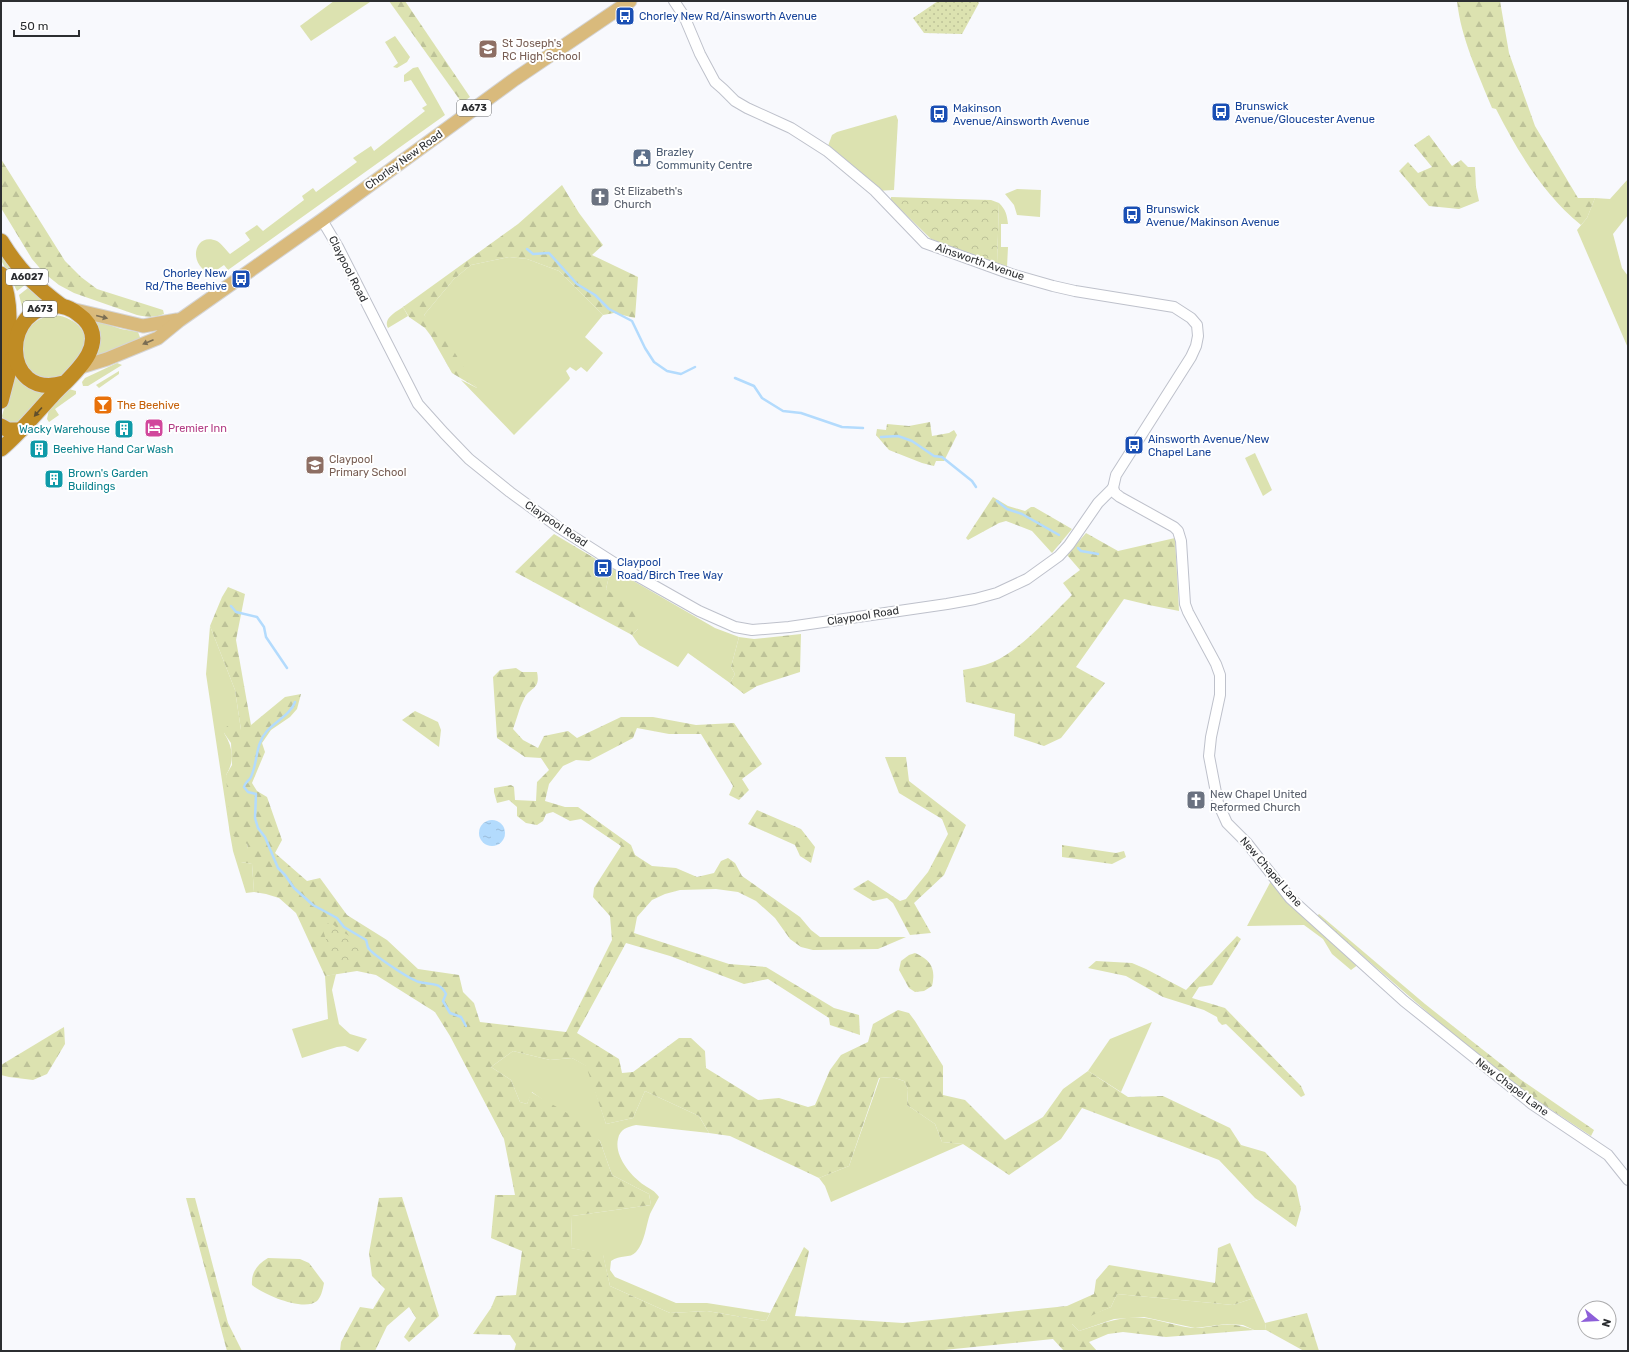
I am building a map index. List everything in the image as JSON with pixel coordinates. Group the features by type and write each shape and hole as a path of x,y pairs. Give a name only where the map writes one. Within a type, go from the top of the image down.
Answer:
{"highway":[{"name":"A6027","path":"1,241 13,261 27,277 42,291 65,307"},
{"name":"A6027","path":"1,270 9,283 13,294 16,336"},
{"name":"A673","path":"1,274 6,287 10,314 1,369"},
{"name":"A673","path":"1,401 16,336 23,320 33,311 47,306 65,307 79,314 87,322 91,331 92,340 90,351 81,367 72,378 64,383 21,430 1,449"},
{"path":"12,357 17,371 22,377 31,382 52,386 64,383"},
{"path":"1,426 8,430 21,430"}],"main road":[{"name":"Chorley New Road","path":"81,367 106,359 158,338 180,320 322,220 515,79 630,1"},
{"name":"Chorley New Road","path":"65,307 143,326 180,320"}],"street":[{"name":"Ainsworth Avenue","path":"674,1 684,16 700,54 712,76 735,101 791,128 827,151 875,191 925,243 1011,274 1076,291 1174,307 1191,318 1197,325 1198,336 1196,346 1191,357 1116,475 1113,488"},
{"name":"Claypool Road","path":"322,220 338,247 418,404 469,459 510,492 558,527 616,564 699,611 736,627 752,630 804,625 947,604 997,593 1028,579 1059,556 1069,545 1098,503 1113,488"},
{"name":"New Chapel Lane","path":"1113,488 1115,493 1120,497 1174,527 1180,536 1185,604 1216,664 1220,675 1220,695 1211,737 1209,756 1218,803 1226,824 1247,843 1290,898 1404,1001 1532,1104 1608,1155 1628,1180"}],"green space":[{"path":"334,1 370,2 311,41 300,26"},
{"path":"389,1 405,1 470,97 462,103"},
{"path":"938,1 977,1 979,3 962,34 924,33 913,18"},
{"path":"1457,1 1500,1 1509,53 1535,126 1578,198 1595,198 1587,218 1581,225 1567,213 1532,172 1496,109 1492,108 1466,42"},
{"path":"395,36 410,57 407,62 397,68 393,67 398,63 385,42"},
{"path":"418,67 445,115 228,270 224,265 211,274 203,269 198,263 196,250 199,244 203,241 209,239 217,241 230,254 250,240 245,233 257,225 263,231 304,200 302,196 313,188 316,192 357,162 353,158 371,146 374,151 425,111 422,108 427,105 411,80 404,82 404,75 413,68"},
{"path":"896,115 898,120 894,190 875,191 828,146 832,135 837,132"},
{"path":"1429,135 1452,166 1461,160 1468,167 1475,167 1476,187 1479,201 1459,209 1429,206 1399,171 1408,162 1418,173 1432,167 1414,145"},
{"path":"1,159 65,261 81,277 97,289 163,310 164,314 150,317 137,315 74,293 59,285 44,273 32,259 1,208"},
{"path":"1628,179 1628,215 1613,234 1622,268 1628,276 1628,348 1577,230 1587,218 1595,198 1610,199"},
{"path":"562,185 579,213 603,245 592,255 638,277 635,318 614,313 603,315 559,271 527,259 509,257 471,265 454,279 424,315 443,334 477,388 452,373 431,336 425,328 409,317 403,307 518,224"},
{"path":"1017,189 1041,190 1040,217 1017,215 1014,205 1005,194"},
{"path":"891,197 991,200 999,203 997,264 931,239 891,200"},
{"path":"999,203 1005,210 1008,221 1008,224 1001,224 1001,247 1008,247 1007,267 997,264"},
{"path":"1,255 25,285 17,291 1,260"},
{"path":"509,257 527,259 559,271 603,315 585,337 603,353 587,372 581,367 576,371 570,367 566,371 570,378 569,380 514,435 461,380 477,388 424,315 454,279 471,265"},
{"path":"28,288 46,303 24,314 19,295"},
{"path":"403,307 408,316 388,328 387,321 389,318"},
{"path":"52,315 66,318 79,326 83,331 85,345 82,353 61,376 56,379 37,380 19,358 21,343 32,325 44,317"},
{"path":"97,321 121,329 138,332 141,340 97,357 100,343 96,325"},
{"path":"117,363 122,365 88,386 83,386 82,382 85,378"},
{"path":"14,371 51,391 19,426 4,421 2,416"},
{"path":"119,371 119,374 99,388 96,385"},
{"path":"69,389 76,391 76,394 55,409 59,415 49,422 47,419 49,409"},
{"path":"930,422 932,436 949,433 954,430 957,435 944,461 936,461 934,466 889,450 876,435 877,429 886,430 887,424 909,426"},
{"path":"1255,453 1272,490 1263,496 1245,458"},
{"path":"993,497 1008,506 1025,511 1031,507 1034,507 1072,529 1052,553 1032,531 1006,521 999,523 968,540 966,538"},
{"path":"1086,533 1118,551 1175,538 1179,611 1124,599 1076,667 1105,683 1061,738 1044,746 1014,736 1015,714 966,702 963,670 982,666 1004,656 1035,632 1072,595 1063,583 1080,570 1067,555"},
{"path":"554,534 611,568 606,589 637,613 638,629 632,635 515,572"},
{"path":"611,568 715,628 739,637 731,667 735,674 730,683 688,653 678,667 639,645 632,635 638,629 606,589"},
{"path":"228,587 245,594 236,640 251,725 285,697 301,694 297,709 290,717 271,730 262,743 265,752 252,783 257,791 267,797 282,840 275,853 307,881 320,878 347,915 387,940 418,969 459,975 463,992 474,1003 480,1022 566,1032 612,940 610,916 593,897 594,888 621,846 581,819 570,821 553,812 546,814 543,821 537,825 526,823 517,816 517,807 509,800 497,803 494,788 511,785 514,787 515,800 536,801 537,782 549,770 541,758 525,757 497,738 493,677 500,670 516,668 522,672 537,672 538,678 536,685 526,695 513,729 523,740 538,748 544,736 568,731 577,738 621,717 653,717 696,725 734,723 762,764 742,779 749,790 739,800 729,795 733,786 701,734 669,734 637,728 633,738 589,761 576,760 563,766 549,784 545,801 565,807 578,807 631,845 635,855 652,866 676,868 697,877 714,873 721,861 728,858 735,863 742,876 800,917 811,930 820,937 906,937 878,949 813,950 801,947 790,939 775,918 756,901 738,892 716,889 680,890 665,894 652,900 637,917 634,933 729,964 766,967 834,1008 859,1015 860,1035 830,1025 829,1018 768,979 744,984 670,956 626,943 577,1033 619,1059 622,1073 633,1072 679,1038 691,1038 705,1051 706,1068 758,1100 779,1098 808,1107 815,1105 830,1070 841,1055 868,1042 873,1024 898,1010 909,1013 943,1066 943,1095 965,1100 1005,1140 1043,1117 1063,1089 1088,1071 1128,1097 1163,1096 1230,1128 1241,1145 1265,1152 1296,1186 1301,1209 1296,1227 1255,1198 1219,1160 1082,1108 1061,1139 1009,1175 963,1144 942,1142 935,1124 907,1105 908,1089 904,1081 892,1077 879,1078 849,1166 819,1178 730,1136 709,1133 699,1116 645,1091 633,1118 606,1124 586,1066 572,1058 550,1060 513,1051 491,1067 511,1080 520,1102 527,1104 531,1092 574,1117 600,1141 612,1175 649,1194 651,1205 572,1216 571,1248 603,1254 610,1286 670,1313 707,1311 766,1321 804,1247 809,1251 795,1316 903,1323 1067,1306 1094,1294 1096,1280 1109,1265 1215,1283 1218,1248 1230,1243 1254,1298 1233,1305 1117,1294 1111,1307 1072,1324 1079,1331 1111,1321 1136,1317 1191,1328 1231,1324 1254,1330 1166,1337 1123,1332 1108,1334 1089,1342 1097,1351 1064,1351 1053,1339 934,1351 514,1351 516,1344 510,1335 473,1334 491,1308 496,1296 516,1295 522,1251 491,1238 495,1195 515,1195 504,1139 450,1036 435,1012 376,975 357,971 325,976 296,913 279,898 254,892 252,864 241,862 240,850 248,848 247,844 230,834 226,775 232,765 231,743 224,733 227,726 241,730 235,690 210,626 222,597"},
{"path":"210,626 235,690 241,730 224,733 232,754 231,764 226,775 248,848 241,862 252,864 254,892 246,893 233,851 230,834 206,674"},
{"path":"801,634 800,672 757,686 744,694 730,683 735,674 731,667 739,637 754,639"},
{"path":"415,711 438,722 441,730 439,747 402,720"},
{"path":"885,757 906,757 909,781 966,825 944,875 914,903 931,933 910,935 893,903 887,898 873,901 853,889 868,880 900,901 906,899 928,872 948,834 942,819 899,793"},
{"path":"757,810 801,829 815,847 811,863 800,856 795,845 748,824"},
{"path":"1062,845 1116,853 1124,851 1126,857 1112,864 1062,857"},
{"path":"1272,879 1359,964 1351,970 1332,954 1323,939 1304,925 1247,926"},
{"path":"1319,914 1425,1004 1520,1079 1594,1130 1591,1136 1495,1071 1317,916"},
{"path":"330,922 341,931 363,944 357,962 346,960 332,962 322,927"},
{"path":"1237,936 1241,939 1212,985 1199,987 1192,998 1225,1008 1301,1086 1305,1095 1301,1097 1226,1024 1222,1025 1218,1021 1217,1017 1204,1010 1163,997 1126,976 1088,968 1096,961 1132,963 1186,990"},
{"path":"915,953 925,959 933,970 932,986 924,991 915,992 909,988 899,970 901,961 909,955"},
{"path":"336,974 332,990 339,1024 350,1034 367,1039 358,1052 345,1046 302,1058 292,1029 328,1019 325,976"},
{"path":"1152,1022 1121,1092 1088,1071 1110,1039"},
{"path":"64,1027 65,1044 47,1074 33,1080 1,1075 1,1065"},
{"path":"513,1051 550,1060 572,1058 587,1066 606,1124 633,1118 645,1091 699,1116 709,1133 636,1125 627,1128 620,1133 617,1145 621,1159 629,1171 639,1181 659,1197 650,1214 639,1248 634,1254 611,1261 610,1270 615,1277 676,1303 707,1303 770,1313 766,1321 707,1311 670,1313 610,1286 603,1255 571,1248 572,1216 651,1205 649,1194 612,1175 600,1141 532,1092 527,1104 520,1102 511,1080 491,1067"},
{"path":"892,1077 904,1081 908,1089 907,1105 935,1124 942,1142 963,1144 831,1202 825,1186 819,1178 849,1166 880,1078"},
{"path":"402,1197 439,1316 409,1342 404,1337 416,1318 409,1307 387,1326 375,1351 340,1351 341,1342 360,1307 373,1309 385,1289 372,1276 369,1253 379,1198"},
{"path":"186,1198 195,1198 228,1323 242,1351 227,1351"},
{"path":"268,1258 300,1259 309,1263 324,1283 321,1295 317,1301 311,1304 303,1305 284,1301 265,1293 252,1285 256,1269"},
{"path":"1117,1294 1233,1305 1254,1298 1265,1323 1266,1330 1254,1330 1243,1325 1227,1324 1195,1328 1144,1317 1114,1319 1079,1331 1071,1323 1111,1307"},
{"path":"1307,1313 1319,1351 1304,1351 1266,1330 1265,1323"}],"water":[{"path":"492,820 501,824 505,833 501,842 492,846 483,842 479,833 483,824"}],"waterway":[{"path":"527,249 533,254 549,253 577,284 595,295 609,309 632,321 645,348 654,362 667,371 681,374 695,367"},
{"path":"735,378 754,386 762,398 783,411 801,413 842,427 863,428"},
{"path":"881,437 898,436 912,441 934,456 942,457 972,481 976,487"},
{"path":"997,501 1007,509 1022,514 1059,535"},
{"path":"1078,548 1081,551 1098,554"},
{"path":"231,606 236,612 257,617 264,627 266,637 287,668"},
{"path":"295,702 290,710 263,736 251,777 244,787 248,792 256,794 255,818 258,828 265,837 278,868 294,888 313,905 337,918 344,927 366,940 368,948 378,957 414,980 434,984 440,987 446,994 443,1001 450,1013 461,1017 466,1026"}],"place":[{"name":"Chorley New Rd/Ainsworth Avenue","path":"625,16"},
{"name":"St Joseph's RC High School","path":"488,49"},
{"name":"Brunswick Avenue/Gloucester Avenue","path":"1221,112"},
{"name":"Makinson Avenue/Ainsworth Avenue","path":"939,114"},
{"name":"Brazley Community Centre","path":"642,158"},
{"name":"St Elizabeth's Church","path":"600,197"},
{"name":"Brunswick Avenue/Makinson Avenue","path":"1132,215"},
{"name":"Chorley New Rd/The Beehive","path":"241,279"},
{"name":"The Beehive","path":"103,405"},
{"name":"Premier Inn","path":"154,428"},
{"name":"Wacky Warehouse","path":"124,429"},
{"name":"Ainsworth Avenue/New Chapel Lane","path":"1134,445"},
{"name":"Beehive Hand Car Wash","path":"39,449"},
{"name":"Claypool Primary School","path":"315,465"},
{"name":"Brown's Garden Buildings","path":"54,479"},
{"name":"Claypool Road/Birch Tree Way","path":"603,568"},
{"name":"New Chapel United Reformed Church","path":"1196,800"}]}
